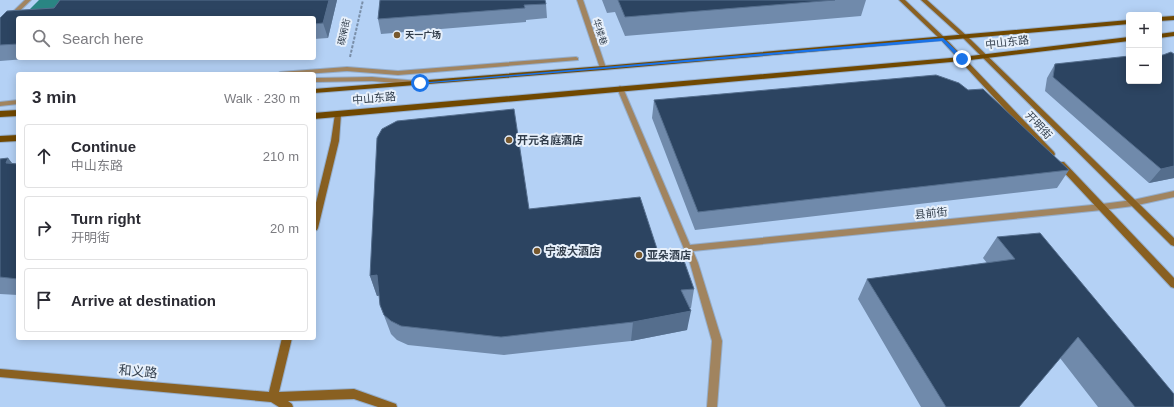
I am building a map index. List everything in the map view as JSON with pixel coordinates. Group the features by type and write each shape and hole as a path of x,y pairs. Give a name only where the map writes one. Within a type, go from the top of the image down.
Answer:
{"main road":[{"path":"1162,19 1174,18"},
{"name":"中山东路","path":"316,91 603,68 1126,22"},
{"path":"1162,36 1174,34"},
{"name":"中山东路","path":"316,116 962,59 1126,40"},
{"path":"0,114 16,113"},
{"path":"0,139 16,138"}],"street":[{"path":"0,27 28,0"},
{"name":"华楼巷","path":"580,0 603,68"},
{"name":"开明街","path":"902,0 943,39 1174,284"},
{"name":"开明街","path":"924,0 965,37 1174,243"},
{"name":"中山东路","path":"307,72 347,69 398,73 576,59"},
{"path":"316,80 372,78 420,83"},
{"path":"620,88 688,248 717,341 712,407"},
{"path":"0,104 16,102"},
{"path":"316,220 335,141 338,114"},
{"name":"县前街","path":"688,248 1102,207 1133,203 1174,194"},
{"path":"273,397 287,340"},
{"name":"和义路","path":"0,372 273,397 354,394 392,407"},
{"name":"和义路","path":"273,397 288,407"}],"path":[{"name":"碶闸街","path":"347,69 363,0"}],"shaded area":[{"path":"39,0 93,0 29,16 23,16"}],"building":[{"path":"60,0 329,0 323,23 316,24 316,16 16,16 16,44 0,45 0,18 7,11 54,8"},
{"path":"380,0 545,0 546,4 524,5 525,8 378,19"},
{"path":"618,0 835,0 625,17"},
{"path":"1171,52 1174,54 1174,166 1161,169 1053,77 1055,64 1126,56 1126,84 1162,84 1163,55"},
{"path":"936,75 959,83 968,90 983,89 1069,170 698,212 654,100"},
{"path":"514,109 529,209 640,197 661,261 683,258 694,289 681,290 691,311 633,322 501,337 401,326 391,321 384,315 380,305 377,275 370,276 377,138 382,129 397,121"},
{"path":"8,158 6,163 16,164 16,279 0,277 0,159"},
{"path":"1040,233 1174,394 1174,407 1135,407 1078,337 1019,407 946,407 867,279 1015,259 997,237"}],"place":[{"name":"天一广场","path":"397,35"},
{"name":"开元名庭酒店","path":"509,140"},
{"name":"宁波大酒店","path":"537,251"},
{"name":"亚朵酒店","path":"639,255"}],"route":[{"path":"420,83 943,39 962,59"}]}
